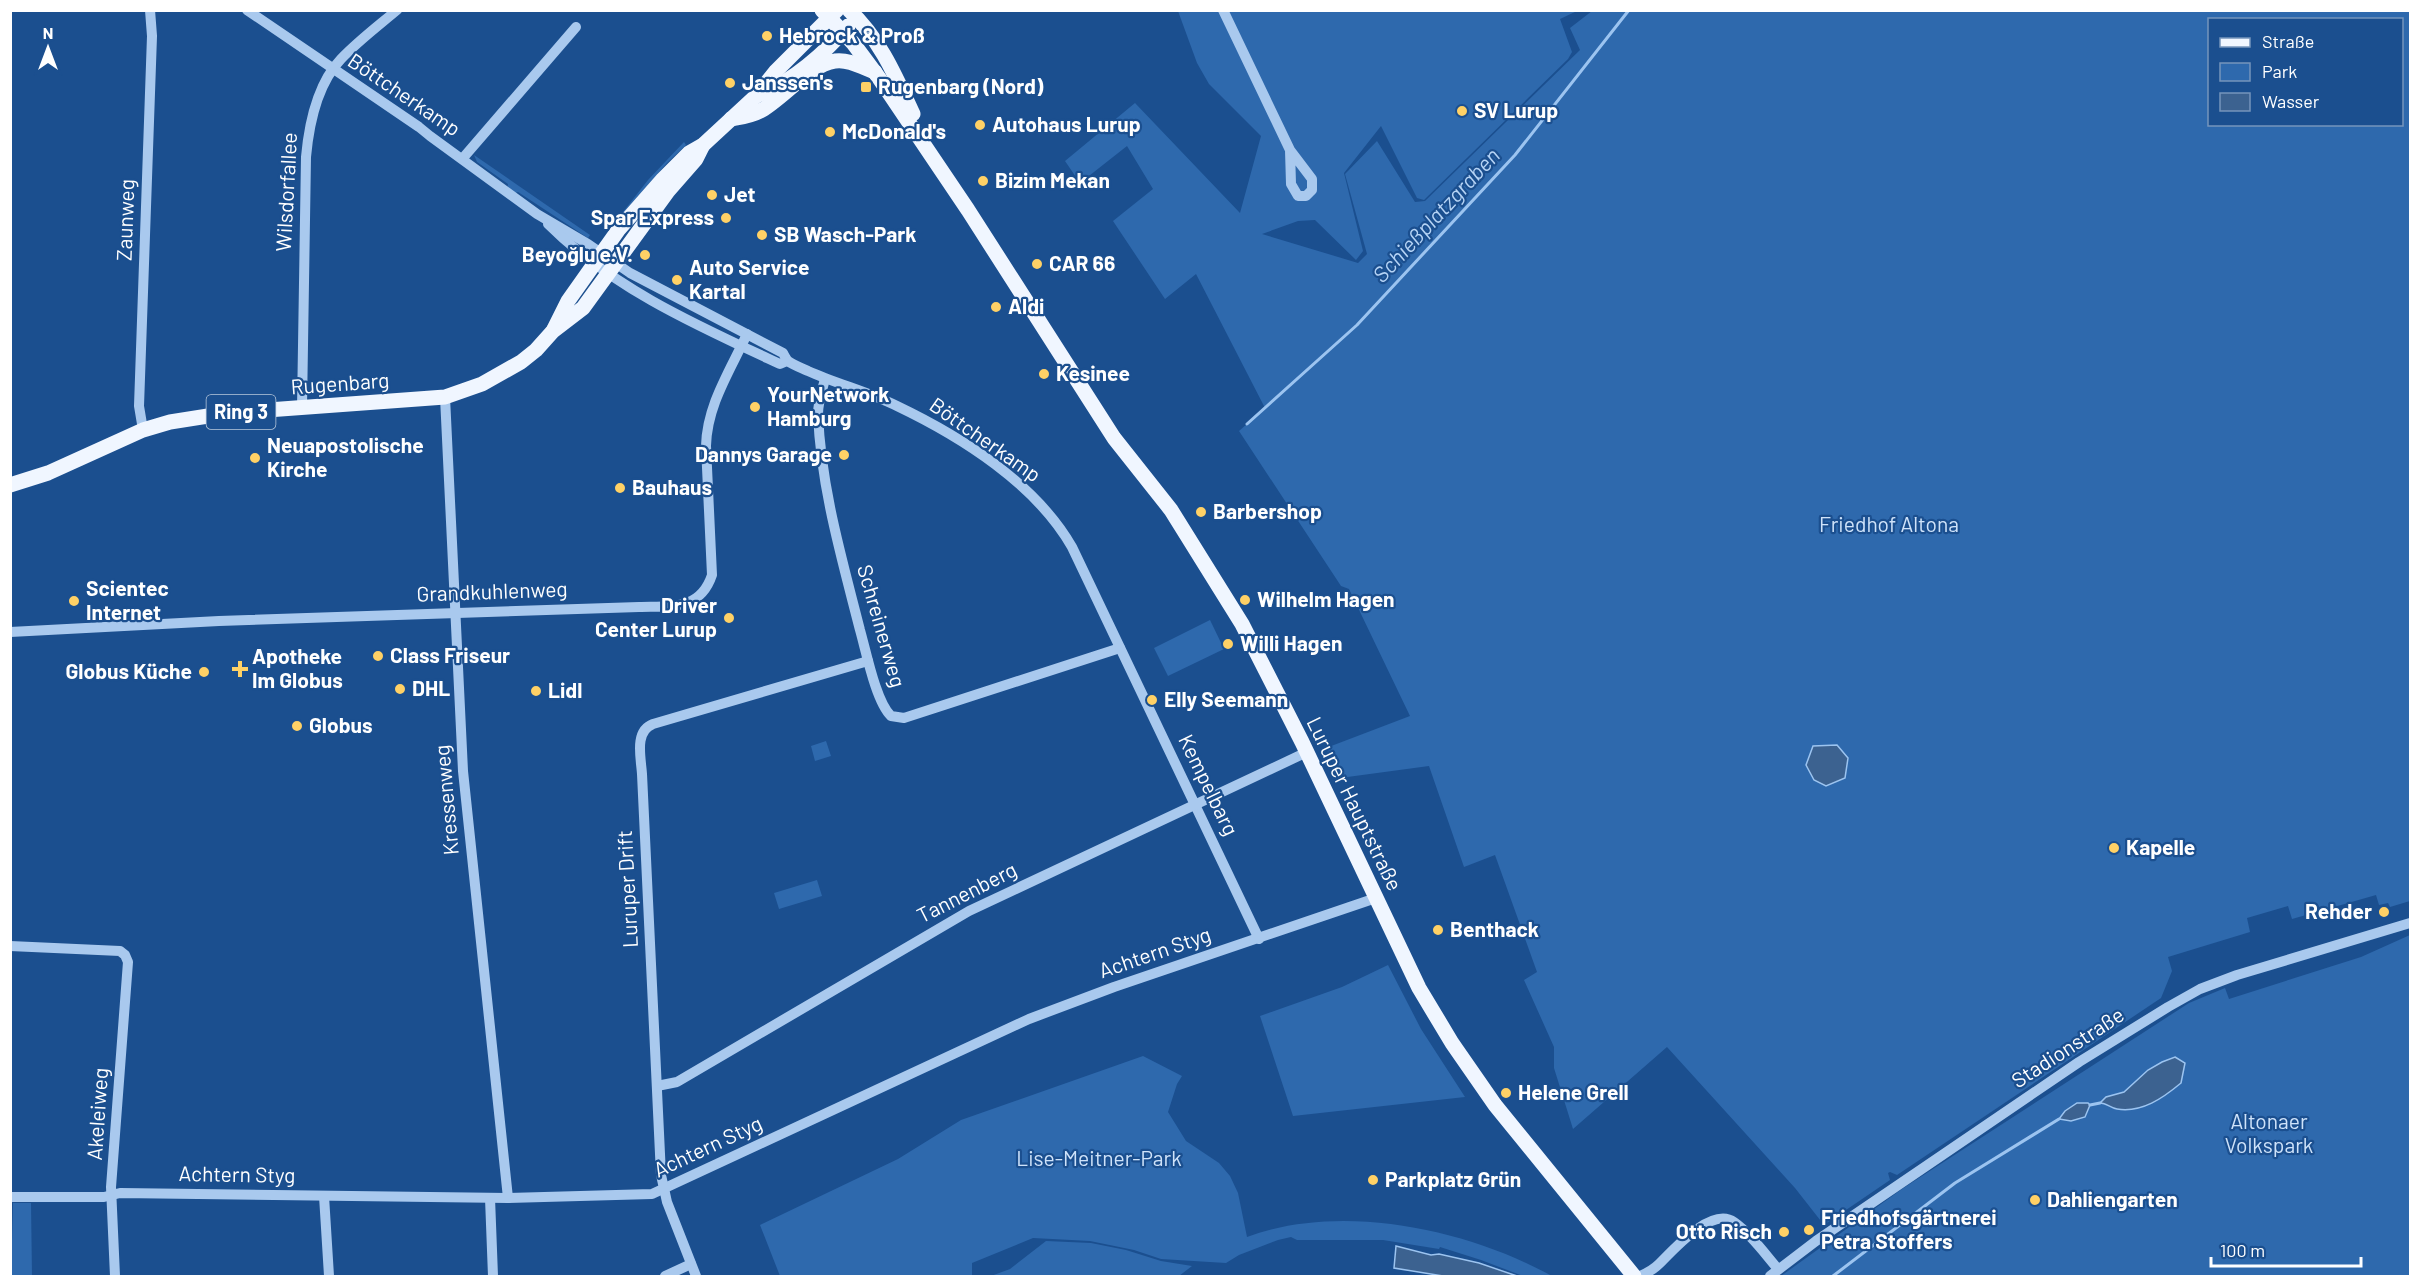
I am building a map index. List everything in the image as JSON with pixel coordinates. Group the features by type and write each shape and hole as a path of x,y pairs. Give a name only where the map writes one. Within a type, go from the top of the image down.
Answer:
{"main road":[{"name":"Rugenbarg","path":"756,96 768,92 796,73 841,19"},
{"name":"Rugenbarg","path":"10,485 48,473 143,430 197,417 445,397 482,384 521,362 536,350 552,331 568,301 619,229 688,153 703,145 756,96 776,71 841,19"},
{"name":"Luruper Hauptstraße","path":"841,19 1114,438 1171,510 1242,624 1307,752 1419,987 1473,1075 1634,1276"},
{"name":"Luruper Hauptstraße","path":"841,19 869,30 883,53 932,158"},
{"path":"731,119 750,116 763,110 818,68 832,61 849,62 875,72"},
{"name":"Rugenbarg","path":"552,331 583,308 668,191 696,159 703,145"},
{"name":"Rugenbarg","path":"10,497 48,473"}],"street":[{"name":"Zaunweg","path":"143,430 138,406 152,36 150,10"},
{"name":"Böttcherkamp","path":"247,10 463,158 612,269 741,346 780,364 787,361"},
{"name":"Wilsdorfallee","path":"302,408 306,157 311,118 340,60 397,10"},
{"path":"1223,10 1290,150"},
{"path":"463,158 576,27"},
{"name":"Böttcherkamp","path":"612,269 630,273 747,334 783,353 787,361 825,379 876,396 919,417 966,446 1022,486 1044,507 1064,532 1120,648"},
{"name":"Grandkuhlenweg","path":"10,632 208,622 676,606 696,599 703,593 712,575 713,565 706,446 707,425 718,394 747,334"},
{"name":"Schreinerweg","path":"825,379 819,403 821,458 840,553 868,661 886,712 897,718 1095,658 1120,648"},
{"name":"Kressenweg","path":"445,397 463,771 508,1198"},
{"name":"Kempelbarg","path":"1120,648 1259,939"},
{"name":"Luruper Drift","path":"696,1276 663,1190 642,774 642,734 647,726 653,724 868,661"},
{"name":"Tannenberg","path":"657,1086 676,1083 969,911 1307,752"},
{"name":"Achtern Styg","path":"10,1197 104,1197 120,1193 490,1198 645,1196 663,1190 1029,1019 1114,987 1376,898"},
{"name":"Stadionstraße","path":"1640,1276 1659,1264 1668,1253 1706,1224 1721,1218 1735,1223 1774,1273 1808,1247 2079,1062 2200,989 2237,975 2410,923"},
{"name":"Akeleiweg","path":"10,946 120,951 125,955 127,973 111,1195 115,1276"},
{"path":"324,1196 329,1276"},
{"path":"490,1198 493,1276"},
{"path":"665,1276 691,1264"}],"green space":[{"name":"Friedhof Altona","path":"1621,10 2410,11 2410,901 2390,907 2388,903 2379,905 2376,895 2292,919 2288,906 2247,918 2250,932 2168,957 2172,971 2161,998 1897,1175 1888,1173 1890,1180 1824,1225 1795,1188 1667,1047 1573,1129 1554,1068 1554,1047 1524,980 1537,972 1495,855 1464,867 1429,766 1340,778 1326,748 1410,716 1349,589 1341,586 1239,431 1265,408 1196,274 1165,299 1113,221 1153,189 1127,146 1080,183 1065,161 1135,103 1240,213 1261,136 1209,84 1197,63 1178,11 1577,11 1560,19 1572,52 1568,59 1424,200 1417,198 1381,126 1344,173 1363,251 1356,260 1315,220 1298,221 1262,234 1358,263 1367,254 1345,174 1377,141 1415,202 1425,201 1580,50 1570,28 1592,11"},
{"path":"684,142 686,145 616,221 648,180"},
{"path":"474,155 590,235 588,238 518,192 513,194 507,190 508,184 477,162"},
{"path":"1210,620 1224,649 1168,676 1154,648"},
{"path":"826,741 831,756 815,761 811,746"},
{"path":"817,880 822,896 779,909 774,893"},
{"name":"Altonaer Volkspark","path":"2410,935 2410,1276 1781,1276 1902,1189 2189,1003 2225,988 2229,999 2361,957"},
{"path":"1388,965 1421,1029 1465,1097 1293,1116 1260,1016 1342,987"},
{"name":"Lise-Meitner-Park","path":"1143,1056 1182,1076 1168,1112 1186,1141 1219,1163 1230,1176 1238,1193 1247,1237 1284,1227 1323,1222 1363,1222 1403,1226 1481,1245 1518,1259 1552,1276 1523,1276 1440,1247 1439,1249 1383,1240 1297,1240 1291,1237 1239,1255 1226,1263 1161,1259 1134,1250 1090,1241 1033,1238 972,1263 972,1276 780,1276 760,1225 898,1159 961,1120"},
{"path":"13,1203 31,1203 32,1276 11,1276"},
{"path":"1046,1241 1091,1243 1126,1250 1161,1261 1192,1266 1179,1276 991,1276 1010,1269"}],"water":[{"path":"1837,745 1848,758 1845,778 1826,786 1814,780 1806,765 1813,746"},
{"path":"2175,1057 2185,1063 2181,1083 2159,1099 2135,1109 2126,1110 2100,1103 2106,1097 2124,1092 2148,1070"},
{"path":"2077,1103 2090,1105 2085,1117 2071,1121 2059,1119 2065,1111"},
{"path":"1396,1246 1479,1263 1517,1276 1443,1276 1394,1268"}],"waterway":[{"name":"Schießplatzgraben","path":"1247,424 1357,325 1515,155 1629,10"},
{"path":"2090,1105 2100,1103"},
{"path":"1833,1276 1955,1183 2059,1119"}],"place":[{"name":"Hebrock & Proß","path":"767,36"},
{"name":"Janssen's","path":"730,83"},
{"name":"Rugenbarg (Nord)","path":"866,87"},
{"name":"SV Lurup","path":"1462,111"},
{"name":"Autohaus Lurup","path":"980,125"},
{"name":"McDonald's","path":"830,132"},
{"name":"Bizim Mekan","path":"983,181"},
{"name":"Jet","path":"712,195"},
{"name":"Spar Express","path":"726,218"},
{"name":"SB Wasch-Park","path":"762,235"},
{"name":"Beyoğlu e.V.","path":"645,255"},
{"name":"CAR 66","path":"1037,264"},
{"name":"Auto Service Kartal","path":"677,280"},
{"name":"Aldi","path":"996,307"},
{"name":"Kesinee","path":"1044,374"},
{"name":"YourNetwork Hamburg","path":"755,407"},
{"name":"Dannys Garage","path":"844,455"},
{"name":"Neuapostolische Kirche","path":"255,458"},
{"name":"Bauhaus","path":"620,488"},
{"name":"Barbershop","path":"1201,512"},
{"name":"Wilhelm Hagen","path":"1245,600"},
{"name":"Scientec Internet","path":"74,601"},
{"name":"Driver Center Lurup","path":"729,618"},
{"name":"Willi Hagen","path":"1228,644"},
{"name":"Class Friseur","path":"378,656"},
{"name":"Apotheke Im Globus","path":"240,669"},
{"name":"Globus Küche","path":"204,672"},
{"name":"DHL","path":"400,689"},
{"name":"Lidl","path":"536,691"},
{"name":"Elly Seemann","path":"1152,700"},
{"name":"Globus","path":"297,726"},
{"name":"Kapelle","path":"2114,848"},
{"name":"Rehder","path":"2384,912"},
{"name":"Benthack","path":"1438,930"},
{"name":"Helene Grell","path":"1506,1093"},
{"name":"Parkplatz Grün","path":"1373,1180"},
{"name":"Dahliengarten","path":"2035,1200"},
{"name":"Friedhofsgärtnerei Petra Stoffers","path":"1809,1230"},
{"name":"Otto Risch","path":"1784,1232"}]}
